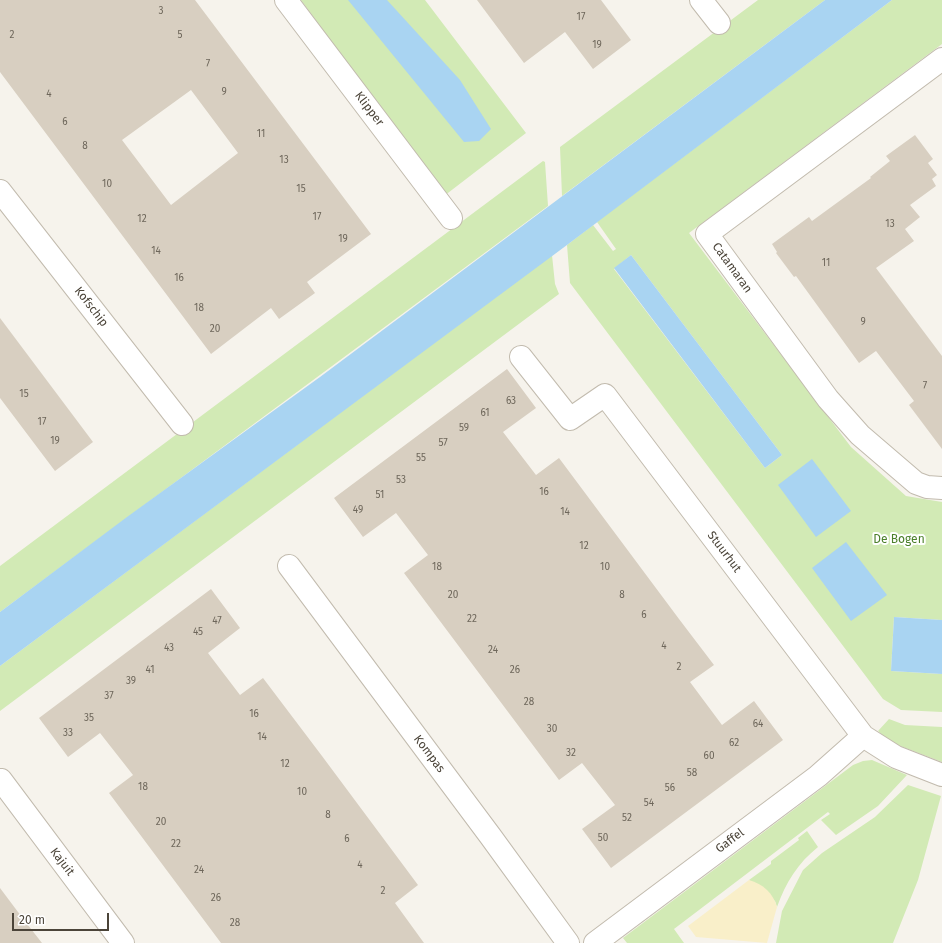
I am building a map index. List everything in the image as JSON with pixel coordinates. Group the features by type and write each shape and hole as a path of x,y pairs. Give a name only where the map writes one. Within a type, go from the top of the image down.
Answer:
{"street":[{"name":"Klipper","path":"286,0 451,218"},
{"path":"701,0 719,23"},
{"name":"Catamaran","path":"942,60 707,234 828,399 860,435 916,483 927,487 942,488"},
{"name":"Kofschip","path":"0,190 182,424"},
{"name":"Stuurhut","path":"520,357 570,419 605,395 863,736 896,757 942,775"},
{"name":"Kompas","path":"289,566 491,836 568,943"},
{"name":"Gaffel","path":"595,943 818,776 863,736"},
{"name":"Kajuit","path":"0,780 123,943"}],"green space":[{"path":"301,0 425,0 526,133 444,196"},
{"path":"758,0 825,0 562,196 560,147"},
{"name":"De Bogen","path":"892,0 942,0 942,44 689,233 851,447 906,496 942,502 942,620 894,617 891,671 942,674 942,712 901,710 883,699 570,283 567,245 593,225 613,251 616,249 597,222","holes":["631,255 782,455 765,468 614,269"]},
{"path":"543,161 545,162 548,206 0,612 0,566"},
{"path":"552,255 555,284 559,294 0,711 0,666"},
{"path":"889,719 905,725 942,727 942,762 890,742 878,731"},
{"path":"872,760 907,775 878,806 836,835 821,820 830,814 828,812 674,929 684,943 627,943 623,938 853,765 863,761"},
{"path":"908,785 941,796 918,880 893,943 776,943 782,911 803,870 822,853 875,817"},
{"path":"807,831 818,847 804,860 793,874 784,889 777,907 775,901 749,880 771,864 771,861 799,840 798,838"}],"sand":[{"path":"749,880 759,884 767,890 773,897 777,907 767,943 696,937 688,926"}],"water":[{"path":"348,0 387,0 460,80 491,129 479,141 464,142"},
{"path":"825,0 892,0 567,245 0,666 0,612 127,517 320,377"},
{"path":"631,255 782,455 765,468 614,268"},
{"path":"812,459 851,511 816,537 778,485"},
{"path":"846,542 887,595 851,621 812,568"},
{"path":"894,617 942,620 942,674 891,671"}],"building":[{"path":"0,0 195,0 371,234 307,282 315,293 279,319 271,308 211,354 0,72","holes":["191,90 238,153 171,205 122,140"]},
{"path":"477,0 601,0 631,40 593,69 565,32 524,63"},
{"path":"915,135 933,159 928,163 937,175 932,179 936,186 910,205 920,217 905,229 914,241 876,268 942,356 942,449 909,405 914,401 876,351 859,363 796,276 794,277 776,253 777,252 772,244 809,217 812,221 871,178 870,177 890,161 886,156"},
{"path":"0,318 93,442 55,471 0,398"},
{"path":"507,369 536,408 503,432 536,475 559,458 714,665 690,682 722,725 754,701 783,740 611,868 582,829 615,805 582,763 559,780 404,573 428,555 396,513 363,537 334,498"},
{"path":"211,589 240,628 208,653 240,695 263,678 322,756 418,885 395,903 424,943 221,943 109,793 133,775 100,733 68,757 39,718"},
{"path":"0,888 24,920 42,943 0,943"}]}
